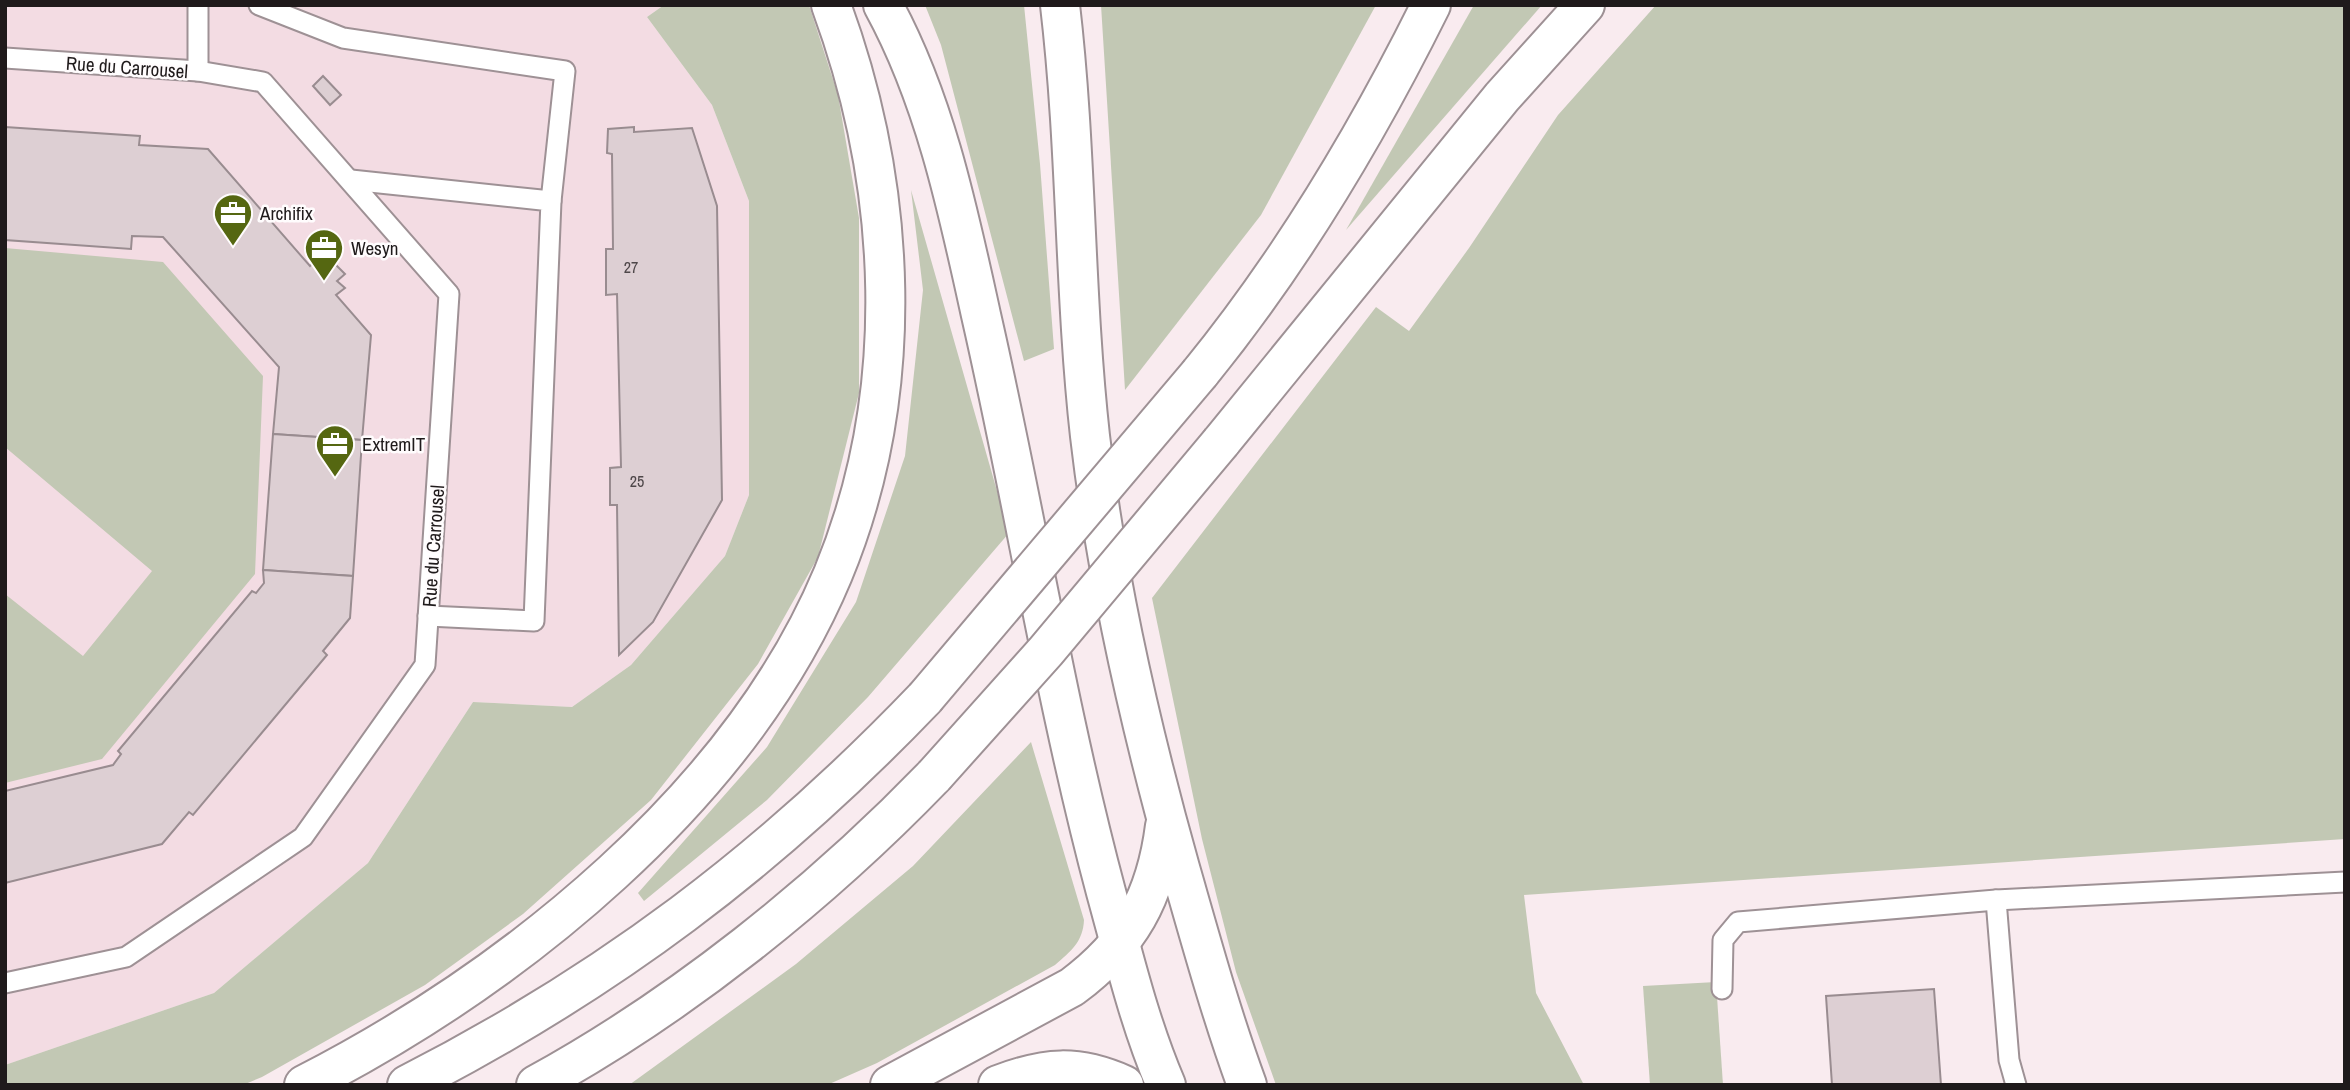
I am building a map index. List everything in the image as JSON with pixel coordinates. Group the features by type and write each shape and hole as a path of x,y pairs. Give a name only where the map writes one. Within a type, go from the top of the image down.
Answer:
{"main road":[{"path":"304,1085 375,1048 445,1001 523,946 605,878 677,807 724,752 772,687 833,574 857,505 872,441 884,373 887,308 884,237 874,168 855,85 831,5"},
{"path":"883,5 900,36 929,113 958,215 1018,480 1073,766 1140,1017 1166,1085"},
{"path":"1060,5 1068,71 1083,361 1104,544 1125,651 1166,818 1226,1027 1247,1085"},
{"path":"407,1085 545,1010 673,924 799,822 925,698 1199,373 1259,297 1327,194 1377,110 1431,5"},
{"path":"536,1085 611,1040 764,930 876,834 934,776 1046,651 1221,442 1502,97 1585,5"},
{"path":"890,1085 1073,987 1121,946 1142,911 1161,860 1166,818"},
{"path":"998,1085 1034,1072 1068,1069 1101,1075 1124,1085"}],"lane":[{"path":"198,5 198,71"},
{"path":"259,5 343,38 565,71 551,201 534,621 428,617"},
{"name":"Rue du Carrousel","path":"5,58 198,71 263,82 449,294 425,665 303,837 126,957 5,983"},
{"path":"351,180 551,201"},
{"path":"1722,989 1723,940 1738,922 1996,900 2345,882"},
{"path":"1996,900 2008,1060 2016,1085"}],"shaded area":[{"path":"5,5 664,5 647,17 712,105 749,201 749,495 725,556 631,665 572,707 473,702 368,863 214,993 5,1065"}],"green space":[{"path":"664,5 809,5 838,95 859,218 859,393 818,557 758,664 651,800 523,914 425,985 262,1077 243,1085 5,1085 5,1065 214,993 368,863 473,702 572,707 631,665 725,556 749,495 749,201 712,105 647,17"},
{"path":"925,5 1024,5 1040,164 1054,349 1024,361 941,45"},
{"path":"1101,5 1376,5 1261,215 1125,390"},
{"path":"1474,5 1542,5 1346,230"},
{"path":"1656,5 2345,5 2345,839 1524,895 1536,993 1584,1085 1276,1085 1236,972 1202,839 1152,598 1376,307 1409,331 1469,248 1558,115"},
{"path":"911,190 1009,533 868,697 767,800 644,901 638,893 767,747 856,602 905,456 923,290"},
{"path":"5,248 163,262 263,376 255,574 102,759 5,783 5,594 83,656 152,571 5,447"},
{"path":"1031,742 1084,920 1079,940 1055,965 877,1063 827,1085 629,1085 796,964 913,866"},
{"path":"1716,982 1723,1085 1650,1085 1643,986"}],"building":[{"path":"323,76 341,95 330,105 313,86"},
{"path":"5,127 140,136 139,145 208,149 310,266 318,258 327,267 332,261 345,274 337,281 345,288 336,295 371,335 362,440 273,434 279,367 163,237 132,236 131,249 5,240"},
{"path":"634,127 634,132 692,128 717,206 722,500 653,622 619,655 617,505 610,505 610,468 621,467 617,294 606,295 606,249 613,249 612,154 607,153 608,129"},
{"path":"273,434 362,440 353,576 263,570"},
{"path":"263,570 353,576 350,618 323,651 327,655 193,815 189,812 162,844 5,883 5,791 113,765 121,754 118,751 252,591 256,593 264,583"},
{"path":"1934,989 1941,1085 1832,1085 1826,996"}],"place":[{"name":"Archifix","path":"233,247"},
{"name":"Wesyn","path":"324,282"},
{"name":"ExtremIT","path":"335,478"}]}
